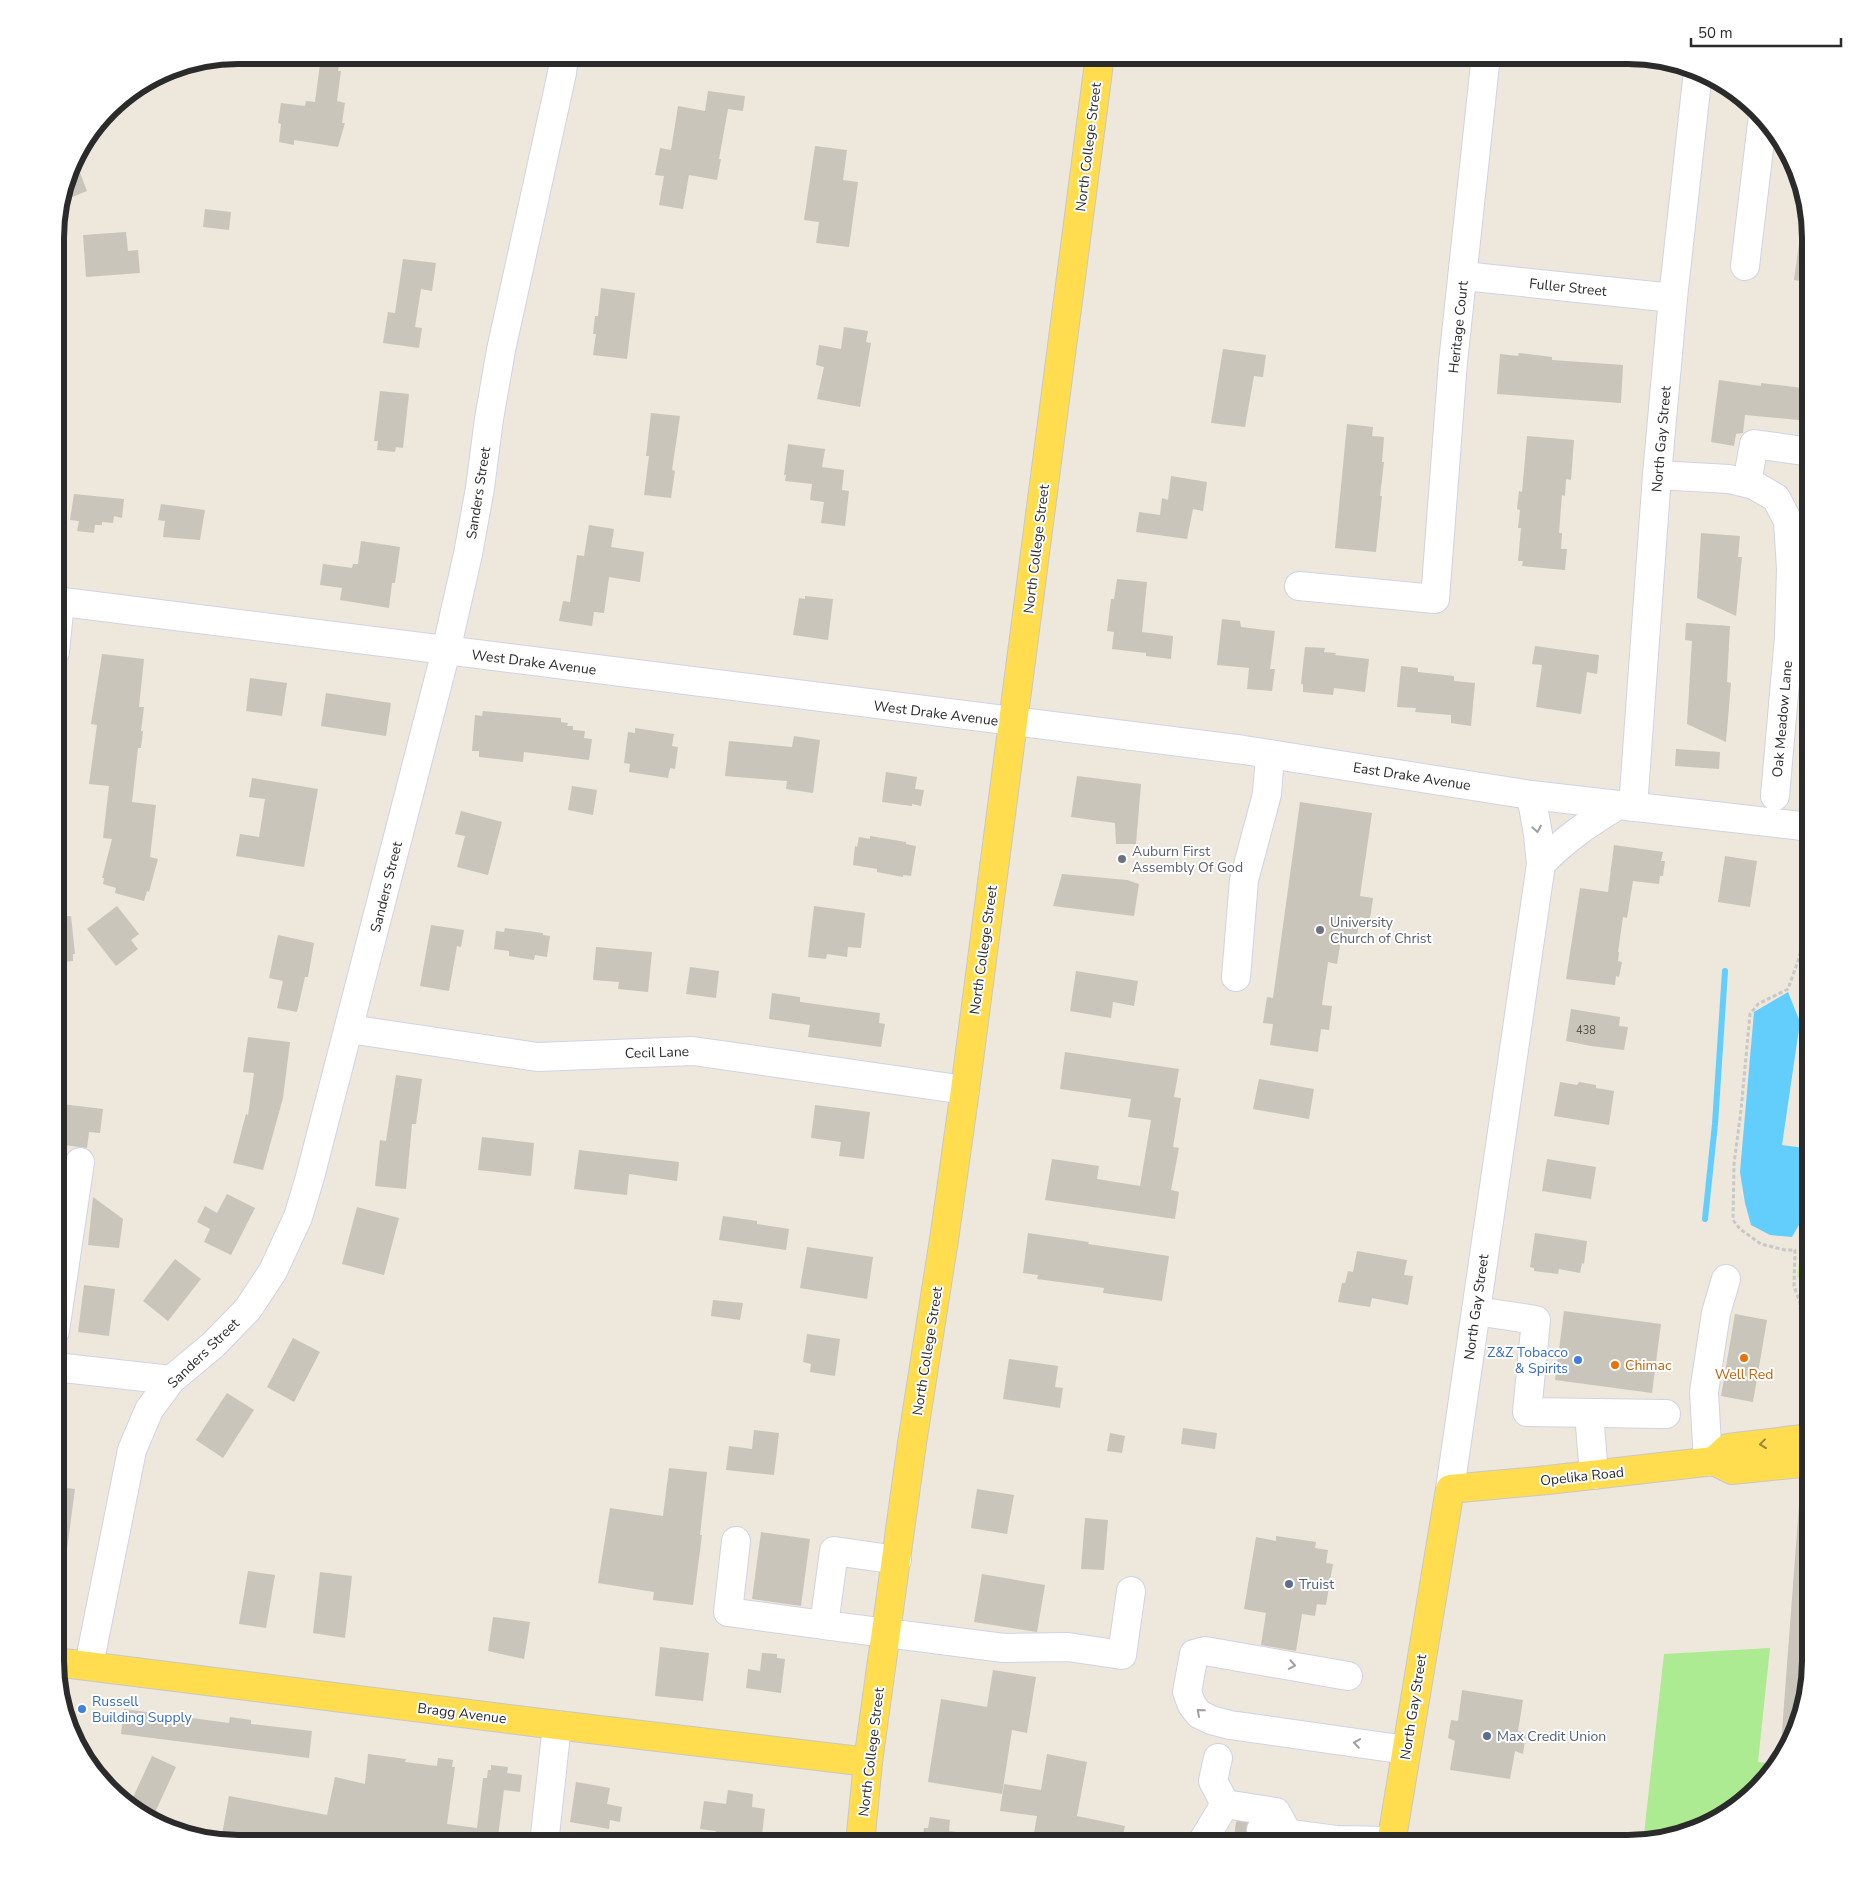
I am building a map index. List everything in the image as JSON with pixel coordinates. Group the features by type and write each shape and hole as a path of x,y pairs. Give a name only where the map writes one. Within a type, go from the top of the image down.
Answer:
{"main road":[{"name":"North College Street","path":"861,1835 868,1762 912,1443 965,1090 1099,64"},
{"name":"Opelika Road","path":"1711,1462 1728,1448 1802,1429"},
{"name":"Opelika Road","path":"1450,1489 1711,1462 1732,1470 1802,1463"},
{"name":"North Gay Street","path":"1392,1835 1450,1489"},
{"name":"Bragg Avenue","path":"64,1663 868,1762"}],"street":[{"name":"Sanders Street","path":"89,1665 132,1450 149,1410 171,1380 213,1345 248,1309 272,1270 298,1218 349,1029 446,650 468,554 501,350 563,64"},
{"name":"Heritage Court","path":"1299,586 1435,599 1453,362 1464,276 1485,64"},
{"name":"North Gay Street","path":"1625,806 1658,475 1673,298 1697,79"},
{"path":"1746,266 1762,127"},
{"name":"Fuller Street","path":"1464,276 1673,298"},
{"path":"1747,483 1754,444 1802,451"},
{"name":"Oak Meadow Lane","path":"1658,475 1729,479 1754,485 1776,498 1788,521 1791,569 1789,637 1775,796"},
{"name":"West Drake Avenue","path":"64,602 1013,723"},
{"name":"East Drake Avenue","path":"1013,723 1270,754 1531,795 1802,826"},
{"path":"1236,977 1244,880 1267,794 1270,754"},
{"name":"North Gay Street","path":"1450,1489 1541,864 1531,795"},
{"path":"1541,864 1560,844 1587,824 1625,806"},
{"name":"Cecil Lane","path":"349,1029 537,1057 693,1050 965,1090"},
{"path":"64,1270 80,1162"},
{"path":"1711,1462 1704,1392 1716,1312 1726,1279"},
{"path":"1476,1311 1536,1320 1527,1412 1666,1414"},
{"path":"64,1369 171,1380"},
{"path":"1589,1413 1594,1475"},
{"path":"736,1541 728,1612 1004,1648 1068,1648 1122,1655 1131,1591"},
{"path":"824,1624 834,1551 897,1560"},
{"path":"1348,1676 1205,1651 1194,1654 1188,1692 1192,1705 1199,1714 1230,1725 1406,1750"},
{"path":"545,1835 557,1725"},
{"path":"1218,1758 1214,1782 1227,1826"},
{"path":"1227,1826 1276,1812 1288,1834"},
{"path":"1227,1826 1294,1835"}],"path":[{"path":"1802,945 1788,989 1758,1004 1750,1014 1734,1164 1733,1220 1740,1229 1761,1244 1785,1250 1795,1250 1794,1286 1800,1303 1802,1331"}],"green space":[{"path":"1802,1241 1802,1278 1797,1277"},
{"path":"1770,1648 1758,1762 1769,1763 1743,1792 1715,1812 1684,1826 1644,1834 1664,1654"}],"water":[{"path":"1788,992 1800,1022 1782,1145 1802,1148 1802,1223 1800,1223 1792,1237 1770,1235 1751,1225 1745,1203 1740,1172 1754,1012"}],"building":[{"path":"320,64 339,66 338,71 341,71 337,101 345,103 342,123 345,123 338,147 294,140 294,145 279,142 281,124 278,123 281,103 305,106 306,101 315,102"},
{"path":"708,91 745,96 743,111 728,109 717,180 689,175 683,209 659,205 664,176 655,175 660,148 671,150 678,106 705,111"},
{"path":"815,146 847,150 843,180 858,182 849,247 816,243 819,222 804,220"},
{"path":"78,168 87,191 69,198"},
{"path":"205,209 231,212 229,230 203,227"},
{"path":"1801,229 1802,229 1802,281 1794,280"},
{"path":"126,232 128,251 138,250 140,273 86,277 83,235"},
{"path":"403,259 436,263 432,291 421,289 415,327 422,328 419,348 383,343 388,312 395,313"},
{"path":"601,288 635,293 627,359 593,355 596,334 593,334 595,316 598,316"},
{"path":"844,327 868,331 866,342 871,343 860,407 817,399 824,367 816,365 819,345 841,349"},
{"path":"1223,349 1266,355 1263,377 1254,376 1245,427 1211,423"},
{"path":"1519,353 1552,357 1552,360 1623,365 1621,403 1497,394 1500,354 1518,356"},
{"path":"1719,380 1761,386 1761,383 1802,388 1802,414 1800,414 1799,420 1745,415 1743,433 1736,434 1734,446 1711,442"},
{"path":"380,391 409,394 403,448 396,447 395,452 377,450 378,441 374,441"},
{"path":"651,413 680,416 672,470 675,471 671,498 644,495 649,456 646,456"},
{"path":"1347,424 1373,427 1372,436 1384,437 1382,462 1384,462 1380,496 1382,496 1376,552 1335,548"},
{"path":"1527,436 1574,440 1571,480 1566,479 1565,496 1562,495 1559,533 1562,533 1561,549 1567,549 1565,570 1522,566 1523,561 1518,561 1521,528 1518,528 1520,510 1517,509 1519,491 1522,492"},
{"path":"788,444 825,449 822,467 844,470 842,490 849,491 845,526 821,523 824,502 810,500 812,484 785,481"},
{"path":"1171,476 1207,482 1203,511 1193,509 1187,539 1136,532 1139,512 1160,515 1162,498 1168,500"},
{"path":"74,494 124,499 122,518 114,516 113,523 102,522 102,525 95,525 94,533 77,531 79,521 70,520"},
{"path":"161,504 205,510 200,540 163,537 165,521 158,520"},
{"path":"589,525 614,529 611,547 644,552 640,582 609,577 604,613 594,612 592,626 559,621 563,601 570,602 577,555 584,556"},
{"path":"1701,533 1740,536 1738,557 1742,557 1736,616 1697,598"},
{"path":"361,541 400,547 389,608 340,600 342,588 320,585 323,564 352,568 353,564 358,564"},
{"path":"1117,579 1147,582 1142,632 1173,636 1171,659 1146,656 1146,653 1112,649 1114,632 1107,631 1111,599 1114,599"},
{"path":"805,596 833,599 828,640 793,635 799,598 805,599"},
{"path":"1222,619 1240,621 1241,627 1275,631 1270,669 1275,669 1272,691 1247,689 1249,668 1217,665"},
{"path":"1686,623 1730,626 1727,682 1731,683 1726,742 1687,724 1692,641 1685,640"},
{"path":"1535,646 1599,655 1597,674 1587,672 1581,714 1536,707 1542,665 1532,664"},
{"path":"1305,647 1325,648 1324,652 1336,653 1335,655 1369,659 1365,692 1334,688 1333,695 1303,692 1303,684 1301,684"},
{"path":"102,654 144,659 139,707 144,707 141,731 143,731 141,748 138,748 132,802 156,805 150,857 158,859 149,892 147,891 144,901 115,893 116,888 103,884 104,878 102,878 112,839 103,838 109,786 89,784 97,725 91,724"},
{"path":"1401,666 1418,668 1418,672 1454,676 1454,681 1475,683 1471,726 1451,723 1451,715 1415,712 1416,708 1397,707"},
{"path":"250,678 287,683 282,716 246,711"},
{"path":"326,693 391,703 386,736 321,726"},
{"path":"483,711 561,718 561,722 568,723 567,726 573,726 573,730 585,731 584,738 592,739 589,760 524,752 523,762 479,757 479,751 472,751 475,715 482,716"},
{"path":"635,728 674,734 672,746 678,747 675,769 670,768 668,778 629,772 630,764 624,763 628,732 635,733"},
{"path":"794,736 820,740 813,793 786,789 787,781 725,776 729,741 792,747"},
{"path":"1676,749 1720,752 1719,769 1675,766"},
{"path":"886,772 917,777 915,789 924,790 921,806 882,802"},
{"path":"1077,776 1141,784 1136,844 1116,844 1115,823 1071,817"},
{"path":"252,778 318,789 304,867 236,856 240,834 259,837 265,799 249,797"},
{"path":"572,786 597,790 593,815 568,810"},
{"name":"University Church of Christ","path":"1300,802 1372,813 1360,896 1373,898 1370,919 1360,917 1356,942 1341,940 1337,964 1328,962 1322,1005 1332,1006 1329,1030 1321,1029 1318,1052 1270,1045 1273,1024 1263,1023 1267,997 1273,998"},
{"path":"461,811 502,822 488,875 457,867 465,836 455,834"},
{"path":"870,836 906,842 906,844 916,846 911,876 903,875 903,877 877,872 877,869 853,865 855,846 857,847 859,837 870,839"},
{"path":"1614,845 1663,852 1661,861 1665,861 1663,876 1660,876 1659,884 1633,881 1627,918 1623,917 1618,952 1618,961 1622,962 1619,977 1616,976 1615,985 1566,979 1580,888 1608,892"},
{"path":"1725,856 1757,861 1750,907 1718,902"},
{"path":"1062,874 1127,880 1139,884 1134,916 1053,906"},
{"path":"117,906 139,934 131,940 138,949 116,966 87,929"},
{"path":"814,906 865,913 861,948 848,947 847,957 827,954 826,959 808,957"},
{"path":"64,916 71,916 75,954 73,954 73,961 64,962"},
{"path":"431,925 464,930 461,947 457,946 449,991 420,986"},
{"path":"505,928 543,933 543,935 550,936 547,957 535,955 534,960 509,956 509,951 494,949 496,931 504,932"},
{"path":"278,935 314,943 308,977 305,977 297,1012 277,1008 283,981 269,978"},
{"path":"596,947 652,952 648,992 618,989 619,982 593,980"},
{"path":"690,967 719,971 716,998 686,994"},
{"path":"1076,971 1138,981 1134,1006 1113,1002 1111,1018 1070,1011"},
{"path":"772,993 800,997 800,1002 880,1013 879,1023 885,1024 881,1047 808,1037 810,1025 769,1019"},
{"path":"1571,1009 1620,1017 1619,1026 1628,1027 1624,1050 1566,1041"},
{"path":"248,1037 290,1042 283,1098 263,1170 233,1163 246,1114 248,1115 254,1073 243,1072"},
{"path":"1065,1052 1179,1069 1174,1097 1181,1098 1173,1147 1179,1148 1171,1190 1179,1192 1175,1219 1045,1200 1052,1159 1099,1166 1097,1179 1140,1186 1151,1120 1128,1117 1131,1099 1060,1089"},
{"path":"396,1075 422,1079 416,1124 412,1124 406,1189 375,1186 380,1140 386,1141"},
{"path":"1259,1079 1314,1089 1309,1119 1253,1109"},
{"path":"1560,1082 1577,1085 1579,1082 1596,1085 1596,1088 1614,1091 1609,1125 1554,1116"},
{"path":"64,1104 103,1109 100,1133 89,1132 87,1148 64,1145"},
{"path":"815,1105 870,1112 864,1159 839,1156 841,1142 811,1138"},
{"path":"482,1137 534,1143 531,1176 478,1170"},
{"path":"579,1150 679,1162 677,1181 629,1174 627,1195 574,1189"},
{"path":"1547,1159 1596,1167 1591,1199 1542,1191"},
{"path":"227,1194 255,1208 231,1255 204,1242 210,1229 197,1222 205,1206 217,1213"},
{"path":"93,1197 123,1219 119,1248 88,1245"},
{"path":"357,1207 399,1218 384,1275 342,1264"},
{"path":"723,1216 757,1221 757,1224 789,1229 786,1250 719,1240"},
{"path":"1028,1233 1169,1256 1162,1301 1103,1293 1104,1288 1037,1279 1038,1275 1023,1273"},
{"path":"1535,1233 1587,1241 1584,1264 1582,1263 1580,1273 1559,1269 1558,1274 1534,1271 1534,1268 1530,1267"},
{"path":"807,1247 873,1257 867,1299 800,1288"},
{"path":"1357,1251 1407,1260 1404,1275 1413,1276 1408,1305 1372,1298 1370,1307 1338,1302 1342,1283 1345,1283 1348,1271 1353,1272"},
{"path":"175,1259 201,1279 168,1321 143,1301"},
{"path":"84,1285 115,1289 109,1336 78,1332"},
{"path":"713,1300 743,1303 740,1320 711,1316"},
{"path":"1564,1311 1661,1324 1652,1393 1555,1380"},
{"name":"Well Red","path":"1735,1314 1767,1320 1753,1402 1721,1396"},
{"path":"807,1334 840,1339 835,1376 810,1372 811,1364 803,1362"},
{"path":"293,1338 320,1352 294,1402 267,1387"},
{"path":"1009,1359 1058,1366 1055,1387 1063,1388 1060,1408 1003,1399"},
{"path":"227,1393 254,1410 223,1458 196,1440"},
{"path":"1183,1428 1217,1433 1215,1449 1181,1444"},
{"path":"754,1430 779,1433 774,1475 726,1470 729,1446 752,1449"},
{"path":"1110,1433 1125,1436 1122,1453 1107,1451"},
{"path":"669,1468 707,1472 700,1535 702,1535 693,1605 653,1600 654,1592 598,1583 610,1508 663,1516"},
{"path":"64,1488 75,1489 64,1564"},
{"path":"977,1489 1014,1495 1007,1534 971,1528"},
{"path":"1799,1505 1802,1505 1801,1684 1793,1717 1781,1743"},
{"path":"1085,1518 1108,1520 1104,1570 1081,1569"},
{"path":"761,1532 810,1539 801,1606 752,1599"},
{"name":"Truist","path":"1276,1536 1316,1542 1315,1548 1328,1550 1326,1563 1333,1564 1326,1605 1317,1604 1315,1616 1302,1614 1296,1651 1261,1645 1266,1613 1244,1609 1256,1537 1276,1541"},
{"path":"248,1571 275,1575 266,1628 239,1624"},
{"path":"320,1572 352,1576 345,1638 313,1633"},
{"path":"982,1574 1045,1585 1037,1632 974,1622"},
{"path":"493,1617 530,1622 524,1659 488,1651"},
{"path":"660,1647 709,1653 703,1701 655,1696"},
{"path":"762,1653 777,1654 777,1658 785,1659 781,1693 746,1688 748,1669 760,1671"},
{"path":"993,1670 1036,1677 1027,1733 1012,1730 1002,1794 928,1782 941,1699 987,1707"},
{"name":"Max Credit Union","path":"1462,1690 1523,1700 1518,1731 1526,1733 1523,1754 1515,1751 1510,1779 1450,1770 1455,1741 1448,1738 1451,1720 1458,1721"},
{"path":"124,1709 229,1723 230,1717 251,1720 251,1724 312,1731 309,1758 121,1734"},
{"path":"368,1754 406,1759 405,1762 437,1766 438,1758 453,1760 452,1767 455,1767 447,1824 477,1828 483,1778 487,1778 491,1765 508,1767 507,1773 522,1775 520,1792 504,1790 498,1835 222,1834 229,1796 327,1815 335,1777 365,1784"},
{"path":"1047,1754 1087,1762 1077,1816 1125,1826 1123,1835 1034,1835 1037,1816 1000,1811 1004,1784 1041,1790"},
{"path":"152,1756 176,1767 155,1813 132,1799"},
{"path":"576,1782 610,1788 607,1804 622,1807 620,1822 610,1820 609,1829 570,1822"},
{"path":"728,1790 753,1794 752,1807 765,1809 762,1835 715,1835 716,1831 700,1829 704,1801 726,1804"},
{"path":"930,1817 950,1820 949,1831 972,1835 923,1835 924,1828 928,1828"},
{"path":"1236,1822 1247,1823 1246,1835 1234,1835"}],"waterway":[{"path":"1705,1219 1715,1124 1725,971"}],"tunnel":[{"path":"1236,1826 1261,1830"}],"place":[{"name":"Auburn First Assembly Of God","path":"1122,859"},
{"name":"University Church of Christ","path":"1320,930"},
{"name":"Well Red","path":"1744,1358"},
{"name":"Z&Z Tobacco & Spirits","path":"1578,1360"},
{"name":"Chimac","path":"1615,1365"},
{"name":"Truist","path":"1289,1584"},
{"name":"Russell Building Supply","path":"82,1709"},
{"name":"Max Credit Union","path":"1487,1736"}]}
